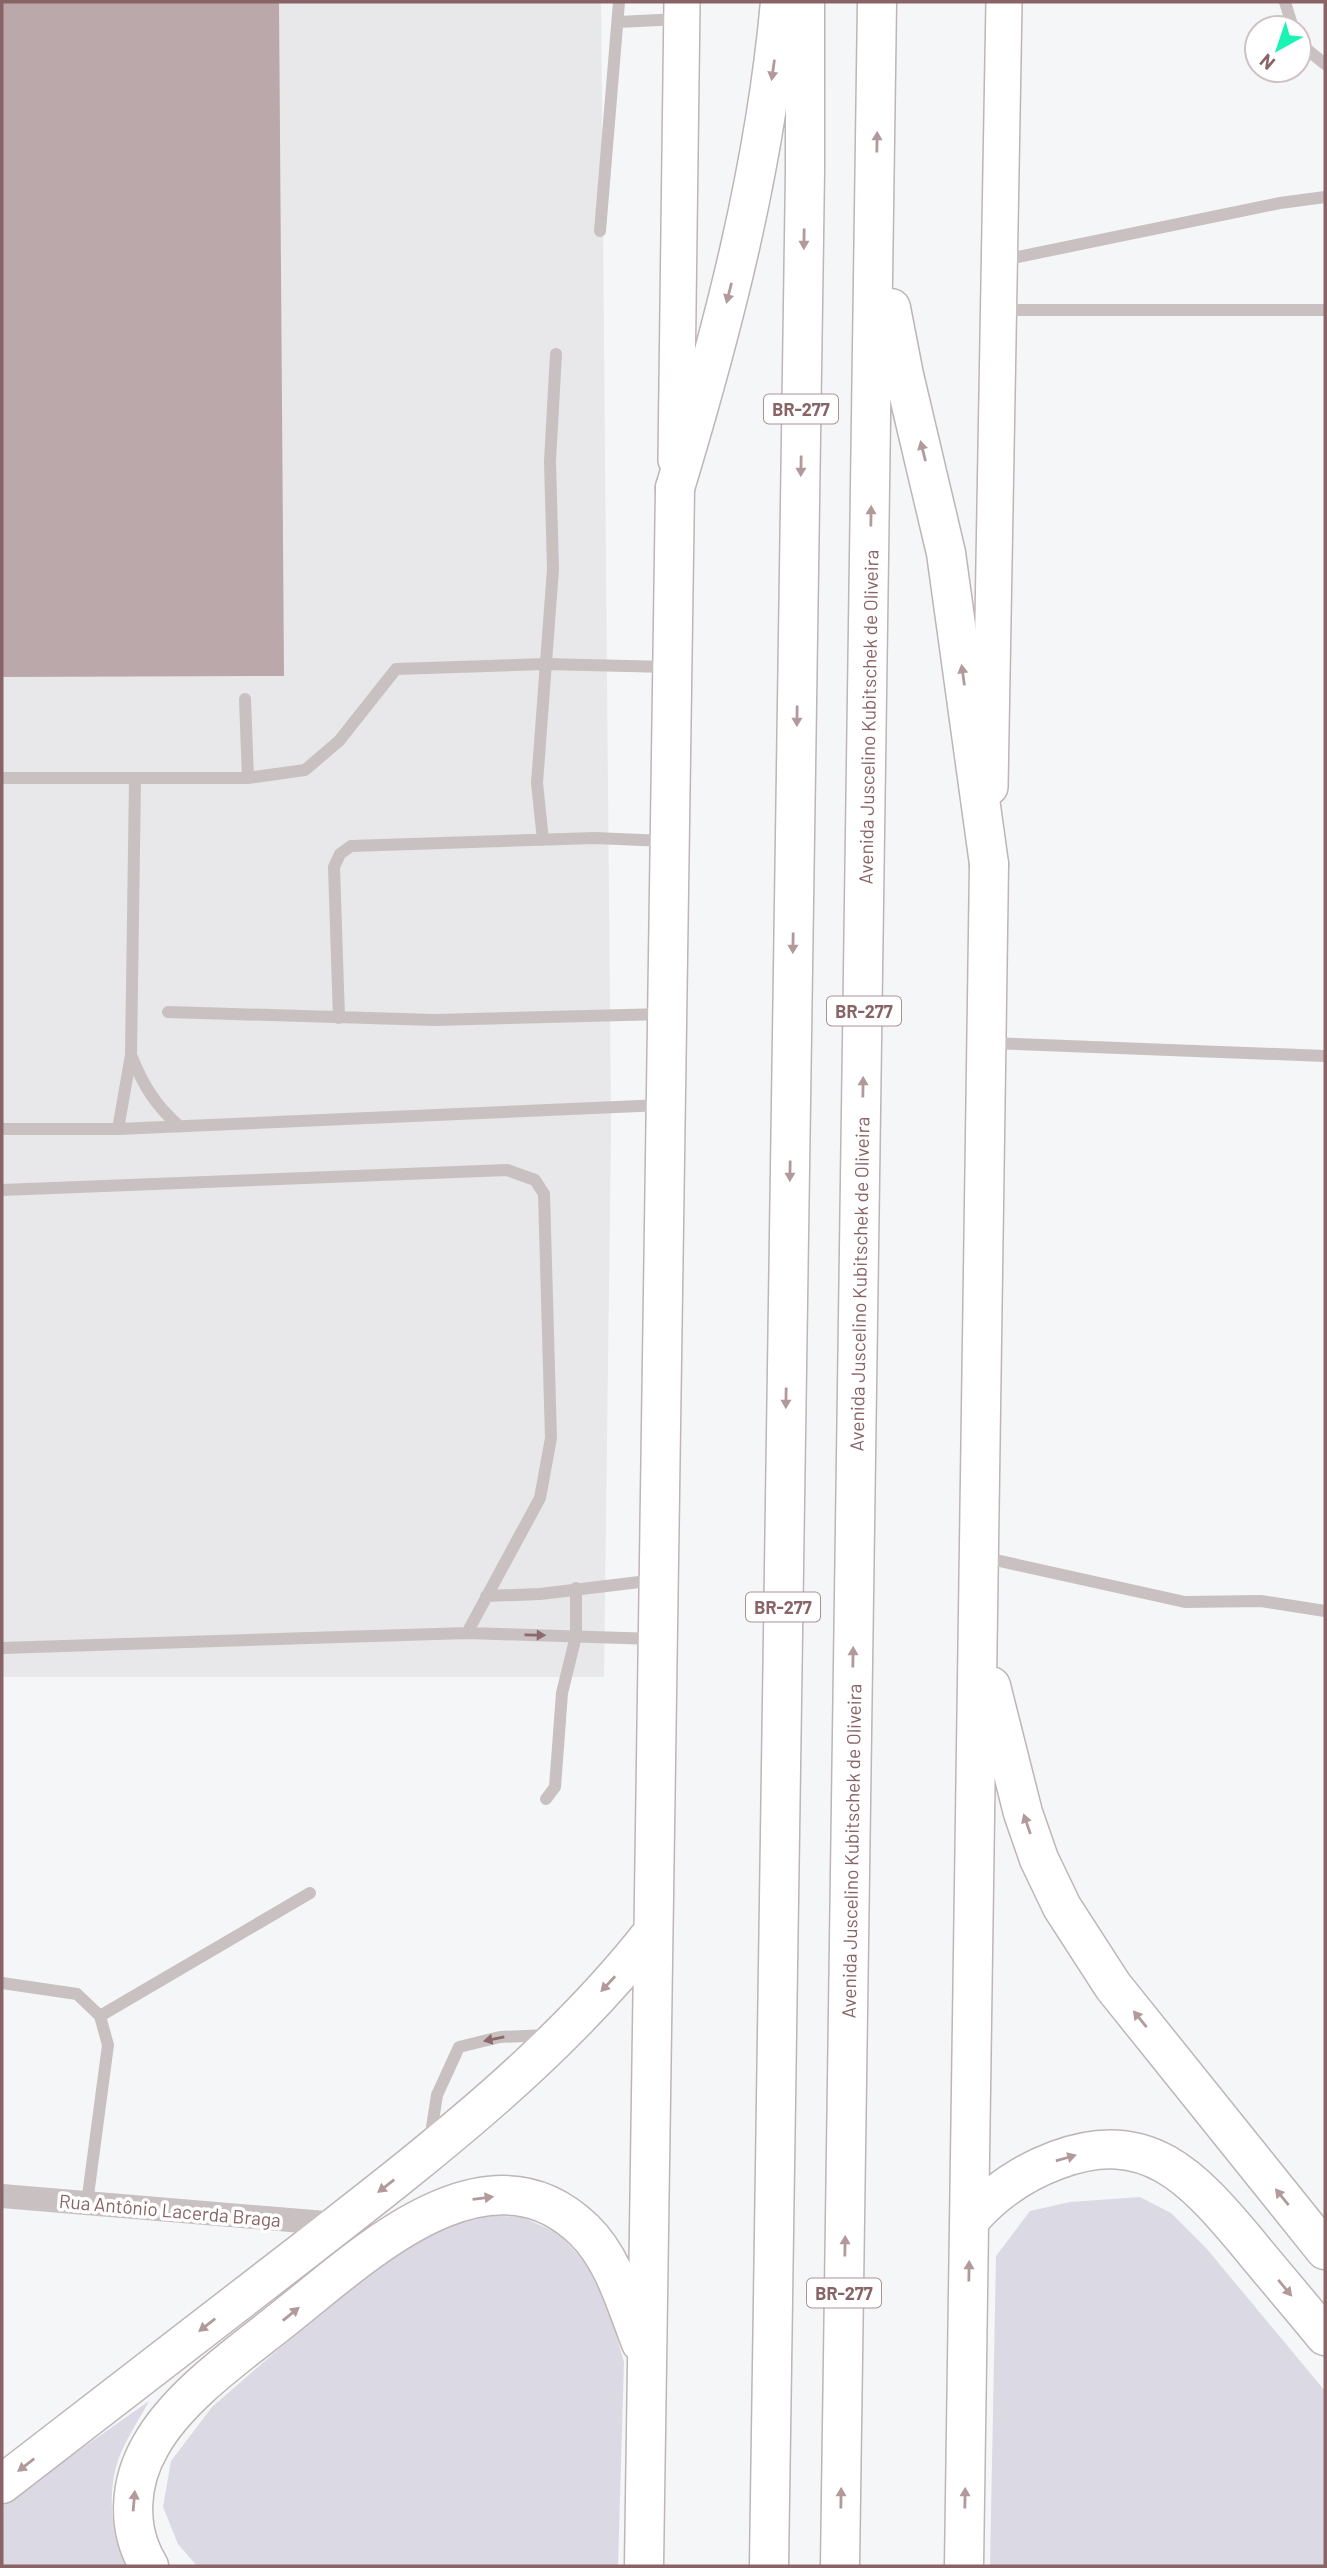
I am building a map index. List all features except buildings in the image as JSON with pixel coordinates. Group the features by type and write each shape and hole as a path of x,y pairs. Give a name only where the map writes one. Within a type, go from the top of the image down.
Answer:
{"main road":[{"path":"676,488 707,381 749,210 774,66 780,2"},
{"name":"BR-277","path":"769,2566 805,171 805,2"},
{"name":"Avenida Juscelino Kubitschek de Oliveira","path":"840,2566 877,2"},
{"path":"964,2566 1004,2"},
{"path":"643,2566 682,10"},
{"path":"876,198 895,337 946,553 989,864"},
{"path":"978,1633 1023,1813 1039,1859 1062,1907 1113,1986 1325,2250"},
{"path":"2,2484 428,2153 529,2068 562,2035 653,1932"},
{"path":"971,2141 992,2164 1020,2177"},
{"path":"970,2220 988,2199 1020,2177 1068,2156 1122,2149 1146,2154 1172,2166 1212,2201 1325,2336"},
{"path":"149,2566 136,2537 132,2506 138,2474 151,2444 174,2415 235,2358 379,2242 436,2210 471,2200 500,2196 532,2200 561,2213 584,2230 603,2253 621,2290 648,2363"}],"street":[{"name":"Rua Antônio Lacerda Braga","path":"2,2196 338,2224"}],"lane":[{"path":"600,231 619,2"},
{"path":"618,22 682,10"},
{"path":"999,261 1280,203 1325,197"},
{"path":"999,310 1325,310"},
{"path":"543,840 537,783 552,569 550,461 556,355"},
{"path":"2,778 248,778 305,770 339,741 396,669 544,664 673,667"},
{"path":"245,699 248,778"},
{"path":"118,1129 131,1055 135,780"},
{"path":"339,1018 334,867 340,854 351,846 543,840 670,842"},
{"path":"168,1013 435,1020 668,1014"},
{"path":"986,1043 1325,1056"},
{"path":"131,1055 143,1085 158,1108 179,1126"},
{"path":"2,1129 118,1129 666,1105"},
{"path":"2,1190 507,1170 535,1180 544,1194 551,1438 540,1498 467,1633"},
{"path":"979,1556 1185,1602 1261,1601 1325,1611"},
{"path":"486,1596 540,1594 660,1579"},
{"path":"547,1800 555,1787 562,1693 576,1636 576,1588"},
{"path":"2,1648 467,1633 659,1639"},
{"path":"100,2016 310,1893"},
{"path":"2,1983 77,1994 100,2016 108,2045 87,2203"},
{"path":"428,2153 437,2095 459,2047 500,2037 562,2035"}],"shaded area":[{"path":"2,2 601,2 611,1128 604,1677 2,1677"},
{"path":"1140,2197 1171,2213 1207,2249 1325,2391 1325,2566 990,2566 996,2256 1030,2211 1070,2202"},
{"path":"483,2215 522,2217 558,2233 588,2265 609,2310 624,2362 618,2566 197,2566 178,2544 163,2507 171,2461 212,2407 383,2258 435,2225"},
{"path":"149,2401 120,2455 113,2482 114,2526 128,2566 2,2566 2,2505"}]}
